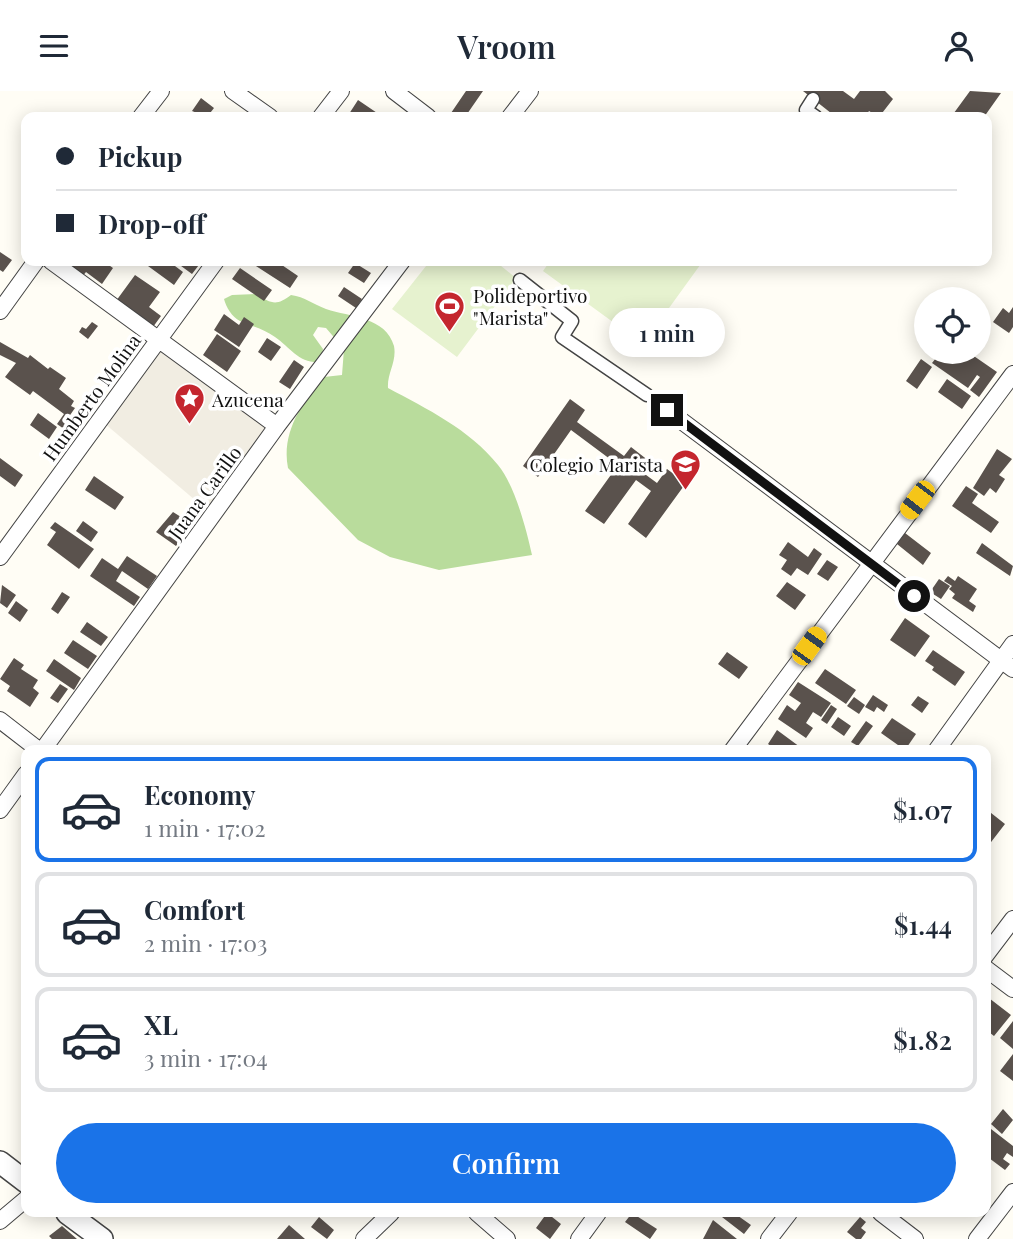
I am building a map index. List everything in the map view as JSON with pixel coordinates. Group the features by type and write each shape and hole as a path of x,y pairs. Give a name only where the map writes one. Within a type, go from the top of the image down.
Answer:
{"street":[{"path":"145,112 161,91"},
{"path":"233,91 263,112"},
{"path":"325,112 341,91"},
{"path":"394,91 421,112"},
{"path":"514,112 530,91"},
{"path":"809,112 806,110 813,99"},
{"path":"0,311 32,266"},
{"path":"58,266 277,426"},
{"name":"Humberto Molina","path":"3,548 212,266"},
{"name":"Juana Carillo","path":"45,745 277,426 398,266"},
{"path":"520,280 572,321 562,337 647,395"},
{"path":"736,745 1013,374"},
{"path":"667,410 1007,665"},
{"path":"941,745 1007,665 1013,644"},
{"path":"0,720 33,745"},
{"path":"0,810 21,780"},
{"path":"991,948 1013,919"},
{"path":"991,972 1013,989"},
{"path":"0,1162 21,1178"},
{"path":"977,1239 1013,1192"},
{"path":"0,1221 21,1203"},
{"path":"72,1217 102,1239"},
{"path":"365,1239 387,1217"},
{"path":"482,1217 507,1239"},
{"path":"579,1239 595,1217"},
{"path":"769,1239 786,1217"},
{"path":"886,1217 915,1239"}],"green space":[{"name":"Polideportivo \"Marista\"","path":"426,266 501,266 516,278 457,357 392,309"},
{"path":"546,266 699,266 643,344 543,271"},
{"path":"257,294 274,302 282,301 291,295 296,296 326,309 366,320 383,329 390,336 395,352 388,388 461,430 487,452 504,474 515,496 532,555 439,570 390,557 358,540 288,468 287,455 291,430 308,397 324,377 342,375 344,349 326,328 318,327 313,335 323,349 321,362 307,360 271,334 237,319 224,299 232,295"}],"shaded area":[{"name":"Azucena","path":"160,345 275,429 208,511 104,423"}],"building":[{"path":"466,91 483,91 468,112 452,112"},
{"path":"803,91 843,91 854,99 860,91 885,91 893,99 883,112 830,112"},
{"path":"970,91 1001,93 988,112 955,112"},
{"path":"201,98 214,108 211,112 192,111"},
{"path":"358,100 376,112 350,112"},
{"path":"0,252 12,260 3,272 0,270"},
{"path":"66,266 113,268 102,284 86,272 82,277"},
{"path":"148,266 175,266 183,272 174,285"},
{"path":"181,266 198,266 192,274"},
{"path":"256,266 283,266 298,276 290,288"},
{"path":"353,266 360,266 371,273 364,283 348,273"},
{"path":"240,268 272,290 264,301 232,279"},
{"path":"135,275 160,292 149,307 161,316 153,327 116,301"},
{"path":"344,287 362,299 356,308 338,296"},
{"path":"1013,307 1013,327 1009,333 993,322 1003,308 1009,313"},
{"path":"224,314 239,325 244,317 254,324 239,347 214,330"},
{"path":"92,322 98,326 88,339 79,332 82,327 86,329"},
{"path":"217,334 241,351 227,372 203,355"},
{"path":"267,338 281,347 271,361 258,352"},
{"path":"0,342 28,358 30,355 48,369 50,367 66,378 59,389 74,401 71,406 75,408 68,418 77,425 71,434 57,424 64,414 33,391 30,395 5,377 16,363 0,355"},
{"path":"294,360 304,367 290,389 279,382"},
{"path":"918,364 932,367 917,389 906,381"},
{"path":"933,364 985,364 997,372 979,397 970,390 980,377 977,375 968,388"},
{"path":"947,379 971,396 962,409 938,392"},
{"path":"570,399 585,410 577,422 624,456 631,447 649,461 642,472 657,483 667,469 686,483 646,538 628,524 651,491 636,480 604,524 585,511 618,465 571,430 538,477 523,466"},
{"path":"38,413 57,427 49,439 30,425"},
{"path":"997,449 1012,459 999,475 1005,479 996,493 990,488 984,496 973,488"},
{"path":"0,458 23,475 15,487 0,476"},
{"path":"94,476 124,497 115,510 85,490"},
{"path":"966,486 978,494 972,503 999,522 991,533 952,506"},
{"path":"173,512 181,517 175,526 185,533 176,546 156,532"},
{"path":"83,521 98,532 91,542 76,531"},
{"path":"55,522 94,549 79,569 47,545 56,532 50,528"},
{"path":"905,533 931,553 923,565 897,544"},
{"path":"788,542 808,557 814,548 822,554 808,575 797,568 791,576 781,569 787,560 779,555"},
{"path":"982,543 1013,566 1010,576 976,553"},
{"path":"127,556 157,576 148,589 122,571 116,581 140,597 134,606 90,576 102,558 118,569"},
{"path":"827,560 838,567 828,581 817,574"},
{"path":"948,576 955,581 958,576 977,589 969,601 976,606 973,612 952,598 955,594 949,589 952,586 944,581"},
{"path":"939,579 950,586 941,599 930,592"},
{"path":"787,582 806,595 795,610 776,596"},
{"path":"2,585 16,595 7,608 0,603"},
{"path":"62,592 70,597 58,614 51,609"},
{"path":"16,601 28,610 20,622 8,613"},
{"path":"905,618 930,636 915,657 890,640"},
{"path":"87,622 108,637 101,646 80,632"},
{"path":"73,640 97,656 88,669 64,653"},
{"path":"933,650 965,672 955,686 932,670 934,667 925,661"},
{"path":"727,652 748,667 739,679 718,664"},
{"path":"14,658 24,665 21,669 38,680 33,688 39,693 30,707 7,691 10,686 0,679"},
{"path":"54,659 81,678 74,690 46,671"},
{"path":"825,669 856,690 846,704 815,683"},
{"path":"798,682 831,703 821,717 813,712 806,723 813,728 806,738 778,719 787,705 795,711 801,703 789,695"},
{"path":"60,684 68,689 58,703 50,698"},
{"path":"873,695 888,705 884,712 877,707 874,712 865,707"},
{"path":"918,696 929,703 922,713 911,705"},
{"path":"854,697 865,705 859,714 847,706"},
{"path":"831,705 837,709 827,724 821,720"},
{"path":"838,717 851,726 844,736 831,727"},
{"path":"892,718 916,734 908,745 898,745 881,733"},
{"path":"866,721 873,726 859,745 851,742"},
{"path":"777,730 797,745 769,745"},
{"path":"991,813 1005,824 991,842"},
{"path":"991,1000 1011,1015 994,1036 991,1034"},
{"path":"1013,1021 1013,1049 1000,1038"},
{"path":"1013,1054 1013,1081 1000,1071"},
{"path":"1003,1109 1013,1120 1002,1134 991,1124"},
{"path":"991,1129 1013,1146 1013,1157 1007,1153 1003,1159 1010,1164 1005,1170 991,1160"},
{"path":"319,1217 334,1230 327,1239 311,1227"},
{"path":"544,1217 552,1217 561,1224 550,1239 536,1228"},
{"path":"629,1217 638,1217 657,1229 650,1239 625,1222"},
{"path":"722,1217 740,1217 751,1225 744,1234"},
{"path":"860,1217 866,1222 861,1228 866,1232 861,1239 856,1239 847,1232"},
{"path":"713,1220 737,1239 703,1239"},
{"path":"289,1225 305,1239 277,1239"},
{"path":"62,1226 77,1239 52,1239 49,1236"}],"place":[{"name":"Polideportivo \"Marista\"","path":"450,333"},
{"name":"Azucena","path":"189,426"},
{"name":"Colegio Marista","path":"686,491"}],"route":[{"path":"667,410 914,596"}]}
